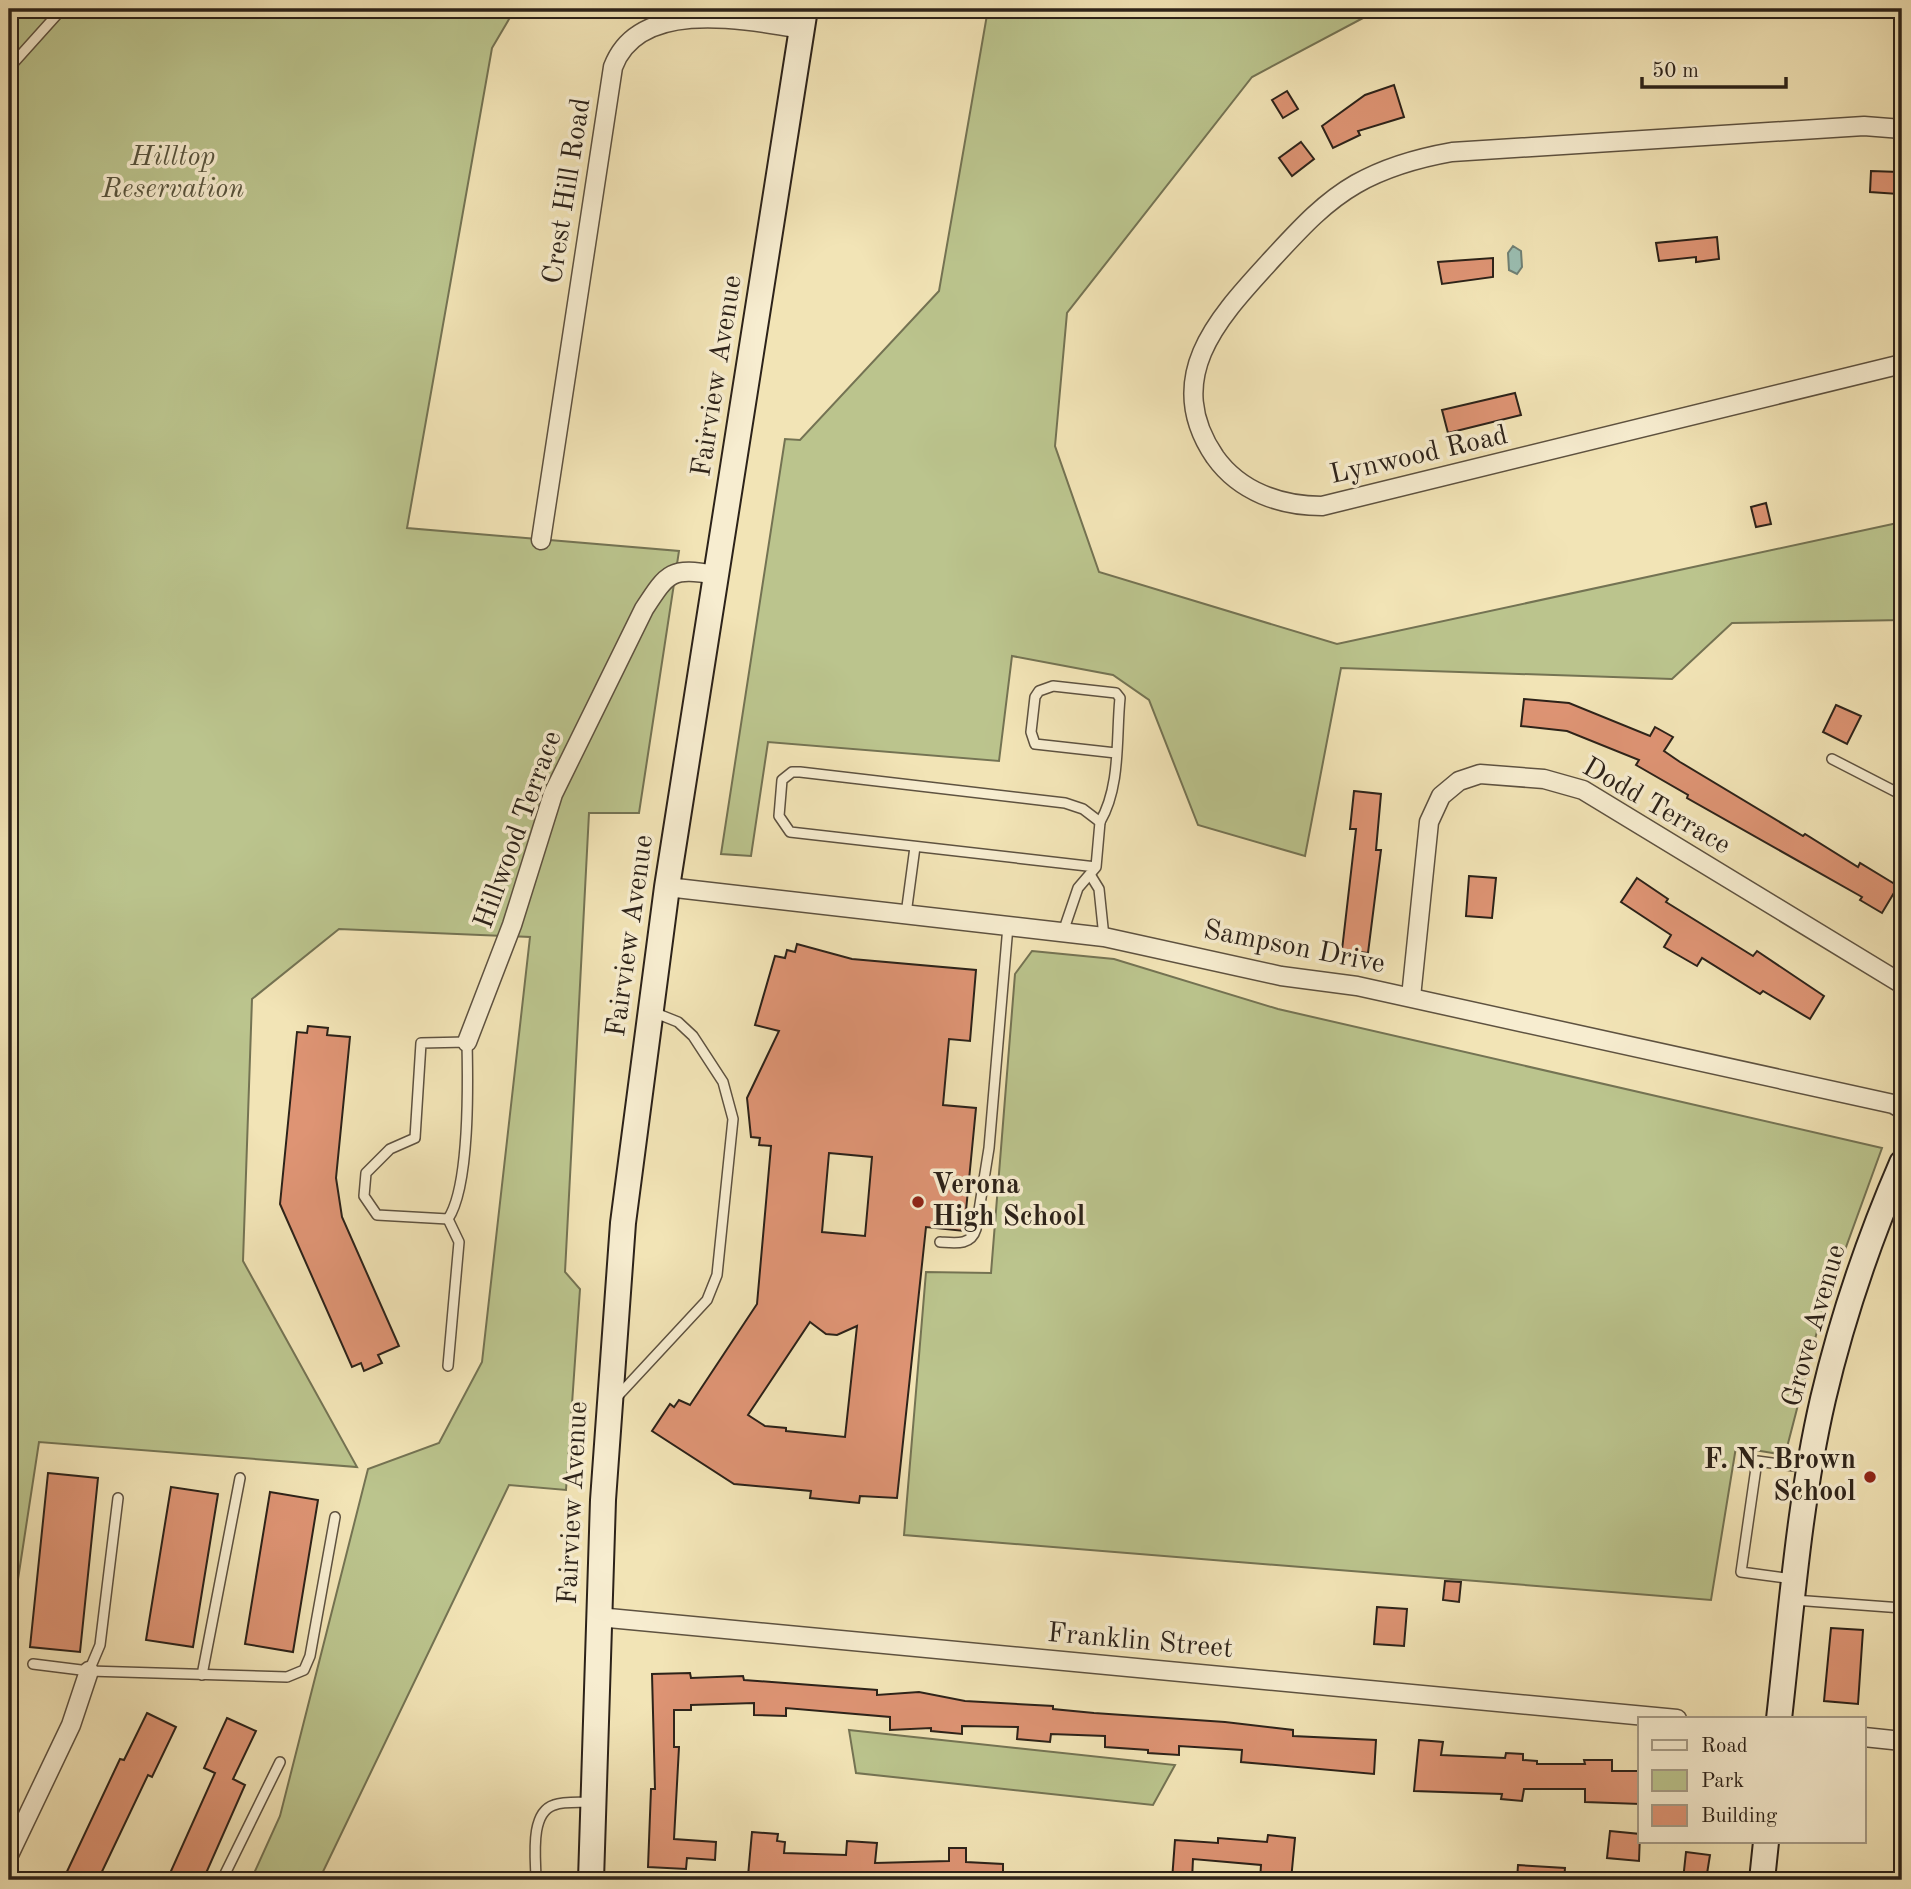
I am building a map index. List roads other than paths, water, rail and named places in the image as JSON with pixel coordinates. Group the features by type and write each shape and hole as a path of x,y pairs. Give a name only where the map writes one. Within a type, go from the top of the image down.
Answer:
{"main road":[{"name":"Fairview Avenue","path":"592,1880 598,1617 608,1408 622,1223 667,887 804,19"},
{"name":"Grove Avenue","path":"1779,1717 1794,1590 1823,1399 1841,1328 1875,1226 1902,1163"},
{"path":"1762,1880 1766,1843"}],"street":[{"name":"Crest Hill Road","path":"541,540 613,67 621,45 645,20 679,9 804,19"},
{"name":"Lynwood Road","path":"1902,130 1864,126 1452,152 1404,162 1357,183 1313,215 1235,300 1212,328 1203,345 1198,363 1195,396 1205,439 1230,474 1272,499 1322,506 1902,364"},
{"name":"Hillwood Terrace","path":"467,1042 512,925 553,794 644,609 661,583 674,572 686,570 716,575"},
{"name":"Dodd Terrace","path":"1411,998 1431,813 1449,788 1480,774 1544,779 1583,790 1902,984"},
{"name":"Sampson Drive","path":"667,887 1104,937 1281,976 1357,986 1893,1104 1902,1109"},
{"name":"Franklin Street","path":"598,1617 1657,1717"},
{"path":"9,1856 71,1725 89,1671"},
{"path":"1866,1737 1902,1741"}],"lane":[{"path":"9,68 62,9"},
{"path":"1063,932 1078,888 1096,867 1100,822 1111,799 1116,753 1120,698 1116,693 1053,686 1039,691 1035,697 1031,732 1035,744 1116,753"},
{"path":"1832,759 1902,795"},
{"path":"1096,867 790,832 779,816 782,780 792,772 800,772 1065,803 1083,809 1100,822"},
{"path":"906,915 915,847"},
{"path":"1091,876 1100,889 1104,937"},
{"path":"940,1242 963,1243 975,1235 989,1148 1008,926"},
{"path":"608,1408 707,1300 719,1262 733,1119 728,1093 718,1072 686,1028 668,1017 650,1011"},
{"path":"467,1042 461,1185 456,1206 447,1219 377,1215 364,1196 366,1173 390,1149 415,1138 421,1043 467,1042"},
{"path":"447,1219 459,1242 448,1366"},
{"path":"1811,1468 1757,1461 1741,1572 1794,1590 1902,1608"},
{"path":"202,1675 240,1478"},
{"path":"89,1671 100,1645 118,1499"},
{"path":"33,1664 89,1671 287,1677 304,1670 310,1656 335,1517"},
{"path":"222,1880 280,1762"},
{"path":"536,1880 537,1825 542,1812 556,1804 593,1802"}],"water":[{"path":"1513,246 1521,251 1522,267 1517,274 1509,270 1508,253"}],"place":[{"name":"Verona High School","path":"918,1202"},
{"name":"F. N. Brown School","path":"1870,1477"}],"park label":[{"name":"Hilltop Reservation","path":"173,174"}]}
